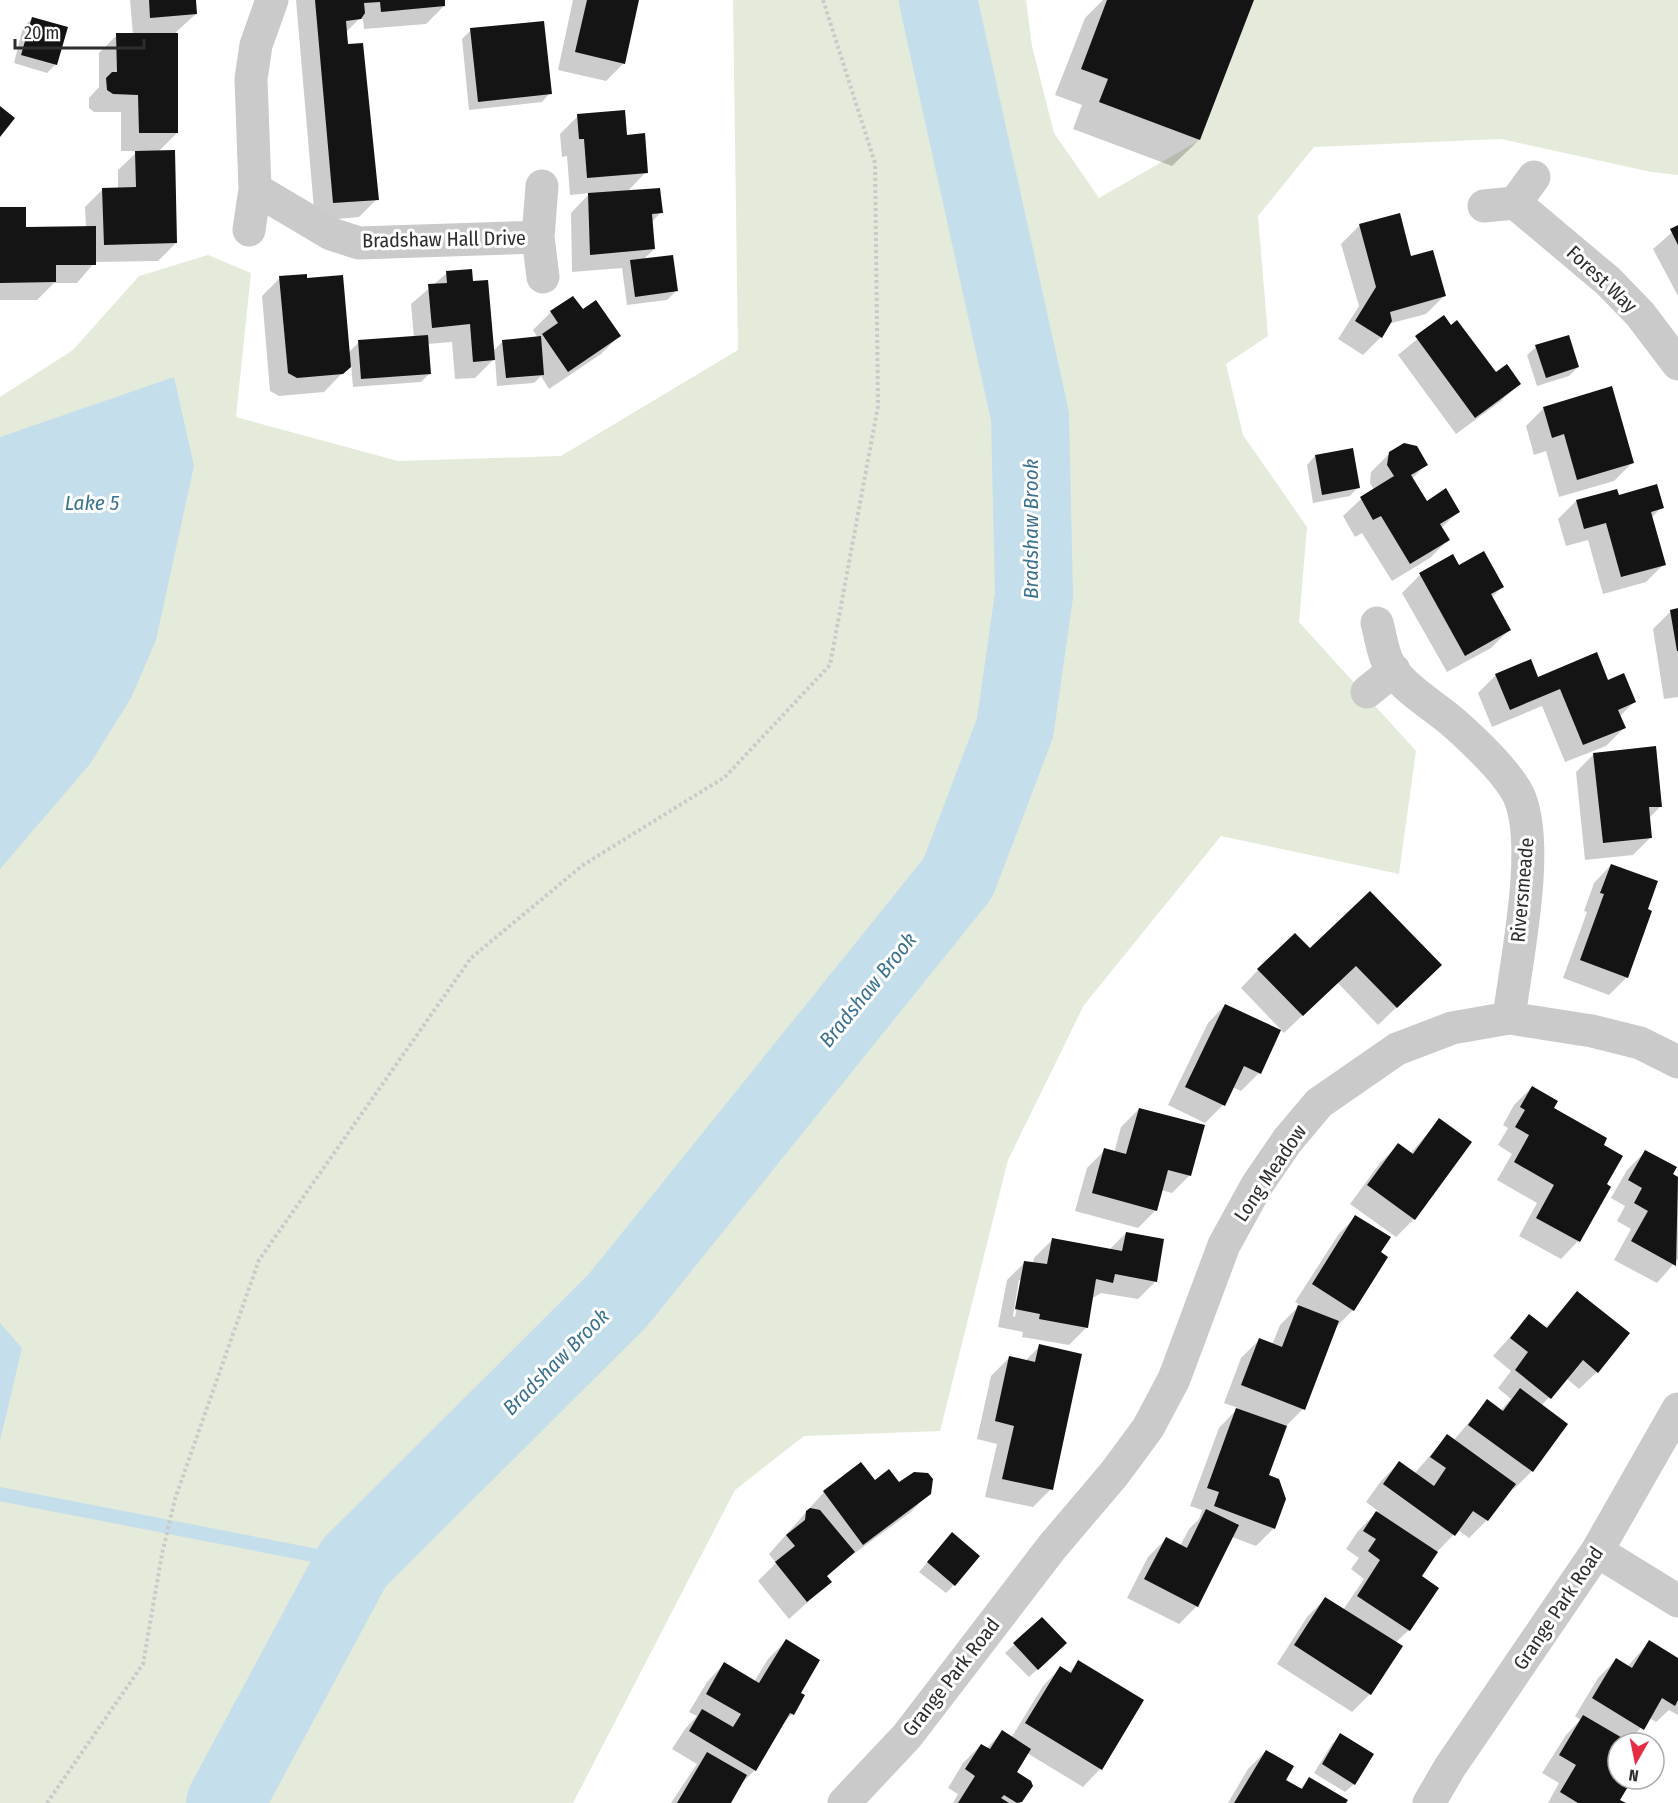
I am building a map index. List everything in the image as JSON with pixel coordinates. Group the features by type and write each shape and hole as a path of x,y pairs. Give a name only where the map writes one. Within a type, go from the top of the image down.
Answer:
{"street":[{"path":"249,230 255,189 250,79 256,45 272,0"},
{"name":"Forest Way","path":"1534,177 1500,205 1608,281 1640,314 1678,364"},
{"name":"Bradshaw Hall Drive","path":"542,186 538,237 543,277"},
{"name":"Bradshaw Hall Drive","path":"255,189 331,234 359,243 538,237"},
{"name":"Riversmeade","path":"1377,623 1386,658 1394,670 1456,724 1497,767 1518,795 1528,832 1528,868 1509,1018"},
{"path":"1367,692 1394,670"},
{"name":"Long Meadow","path":"1052,1547 1114,1474 1148,1428 1174,1379 1224,1245 1257,1185 1287,1141 1319,1103 1398,1049 1452,1028 1509,1018 1592,1030 1640,1043 1678,1062"},
{"name":"Grange Park Road","path":"1429,1803 1450,1767 1597,1551 1678,1408"},
{"name":"Grange Park Road","path":"844,1803 907,1736 1052,1547"},
{"path":"1597,1551 1678,1601"}],"path":[{"path":"47,1803 143,1664 162,1554 175,1499 259,1260 471,958 583,865 725,777 830,665 878,406 875,163 823,0"}],"green space":[{"path":"733,0 1026,0 1032,46 1054,133 1099,198 1200,140 1254,0 1678,0 1678,175 1651,172 1501,139 1314,147 1258,216 1268,336 1226,364 1243,435 1307,527 1299,622 1416,751 1399,874 1221,836 1084,1005 1008,1160 940,1431 804,1436 735,1490 573,1803 0,1803 0,397 73,350 139,276 208,255 251,273 236,417 398,461 561,456 738,350"}],"water":[{"name":"Lake 5","path":"174,377 194,466 156,640 131,698 90,764 0,869 0,437"},
{"path":"0,1323 22,1348 0,1441"}],"building":[{"path":"149,0 196,0 197,14 150,18"},
{"path":"315,0 445,0 445,6 381,12 380,2 364,3 365,13 361,19 346,21 348,44 363,43 379,200 333,203"},
{"path":"587,0 639,0 625,64 575,52"},
{"path":"1107,0 1254,0 1200,140 1099,102 1108,79 1081,69"},
{"path":"32,17 68,27 57,65 21,55"},
{"path":"544,21 552,94 478,102 470,28"},
{"path":"116,33 178,33 178,133 139,133 138,95 113,94 107,90 106,78 112,72 117,72"},
{"path":"0,106 15,118 0,137"},
{"path":"625,110 627,135 645,133 648,173 587,178 584,139 579,139 577,114"},
{"path":"175,150 177,243 104,245 102,188 136,187 135,151"},
{"path":"660,188 663,213 652,214 655,249 590,255 588,193"},
{"path":"0,207 26,207 26,227 96,226 96,265 56,265 56,282 0,283"},
{"path":"1400,213 1411,256 1433,250 1446,296 1390,312 1392,321 1382,338 1355,321 1376,287 1359,224"},
{"path":"1678,225 1678,245 1670,229"},
{"path":"673,255 678,291 635,297 630,260"},
{"path":"472,269 473,281 488,280 495,360 473,362 470,324 432,328 428,284 447,283 446,271"},
{"path":"307,274 307,278 343,275 351,367 343,374 297,378 288,373 279,276"},
{"path":"573,296 583,309 596,300 621,336 568,372 542,334 558,323 550,311"},
{"path":"1444,315 1451,325 1457,320 1496,372 1507,364 1521,384 1475,418 1415,336"},
{"path":"428,335 431,374 361,379 358,340"},
{"path":"1569,335 1579,367 1546,378 1535,345"},
{"path":"541,336 544,375 506,378 502,340"},
{"path":"1612,386 1634,463 1577,480 1564,434 1552,438 1543,407"},
{"path":"1404,443 1417,446 1428,465 1411,475 1427,501 1446,488 1460,512 1440,524 1450,540 1410,564 1381,516 1373,520 1360,497 1394,476 1387,465 1389,452"},
{"path":"1353,448 1360,488 1322,495 1315,455"},
{"path":"1657,484 1664,508 1651,512 1666,565 1621,577 1606,523 1584,529 1576,500 1617,489 1619,495"},
{"path":"1484,551 1504,587 1491,594 1511,630 1465,656 1419,573 1453,554 1459,565"},
{"path":"1678,608 1678,651 1677,651 1670,610"},
{"path":"1597,652 1608,680 1624,673 1636,702 1618,710 1626,728 1583,745 1560,689 1510,710 1495,674 1531,659 1538,677"},
{"path":"1656,746 1662,807 1649,807 1652,838 1603,843 1593,753"},
{"path":"1611,864 1658,881 1648,909 1652,911 1628,978 1580,960 1604,894 1600,893"},
{"path":"1370,891 1442,965 1397,1008 1356,966 1303,1016 1257,969 1295,933 1310,948"},
{"path":"1225,1004 1281,1030 1261,1074 1244,1066 1225,1106 1185,1087"},
{"path":"1532,1086 1558,1101 1554,1108 1607,1138 1604,1145 1623,1156 1607,1184 1611,1187 1580,1242 1536,1218 1554,1185 1514,1162 1529,1135 1515,1127 1525,1110 1520,1107"},
{"path":"1139,1108 1205,1125 1191,1176 1168,1170 1157,1211 1092,1193 1104,1148 1126,1154"},
{"path":"1439,1118 1472,1142 1415,1220 1367,1185 1398,1143 1413,1154"},
{"path":"1645,1150 1677,1167 1673,1174 1678,1177 1676,1266 1631,1241 1648,1211 1634,1203 1642,1188 1628,1180"},
{"path":"1355,1215 1391,1237 1381,1252 1388,1257 1354,1311 1312,1284"},
{"path":"1126,1232 1164,1239 1157,1282 1115,1274 1113,1283 1096,1279 1088,1328 1039,1319 1040,1314 1015,1309 1024,1261 1047,1264 1052,1238 1122,1251"},
{"path":"1577,1291 1630,1333 1598,1373 1583,1360 1551,1399 1515,1370 1528,1352 1510,1338 1529,1314 1547,1328"},
{"path":"1298,1305 1339,1321 1305,1410 1241,1385 1259,1338 1282,1347"},
{"path":"1039,1344 1082,1354 1053,1490 1002,1479 1014,1426 995,1421 1009,1356 1035,1362"},
{"path":"1520,1388 1568,1424 1533,1472 1468,1425 1487,1399 1503,1411"},
{"path":"1236,1408 1287,1426 1269,1475 1279,1479 1286,1499 1275,1529 1214,1506 1219,1492 1207,1488"},
{"path":"1447,1434 1516,1484 1488,1521 1473,1511 1455,1536 1383,1484 1399,1461 1434,1486 1446,1468 1430,1457"},
{"path":"861,1462 875,1480 889,1469 899,1482 914,1472 928,1473 933,1479 931,1494 863,1545 823,1491"},
{"path":"810,1508 820,1510 855,1552 827,1576 832,1582 807,1602 775,1562 795,1546 786,1535 805,1520 806,1511"},
{"path":"1206,1509 1239,1525 1198,1607 1144,1579 1166,1537 1187,1548"},
{"path":"1376,1511 1438,1552 1422,1576 1439,1588 1410,1631 1357,1596 1380,1560 1368,1551 1376,1539 1363,1531"},
{"path":"952,1532 980,1556 955,1586 927,1562"},
{"path":"1325,1597 1403,1646 1371,1695 1294,1645"},
{"path":"1042,1617 1067,1643 1038,1670 1013,1643"},
{"path":"786,1639 820,1660 801,1693 805,1695 794,1715 790,1713 756,1771 689,1731 702,1709 733,1727 741,1714 706,1694 724,1662 759,1683"},
{"path":"1649,1640 1678,1658 1678,1700 1675,1706 1662,1698 1644,1730 1592,1698 1616,1658 1632,1668"},
{"path":"1078,1660 1144,1700 1102,1770 1025,1723 1060,1666 1071,1673"},
{"path":"1583,1715 1610,1731 1606,1731 1606,1791 1625,1791 1620,1800 1626,1803 1578,1803 1560,1792 1576,1765 1559,1755"},
{"path":"1002,1730 1031,1749 1017,1772 1031,1781 1033,1786 1022,1802 1017,1803 1004,1795 1001,1798 1009,1803 958,1803 975,1776 965,1769 981,1744 990,1749"},
{"path":"1340,1733 1374,1754 1355,1785 1322,1764"},
{"path":"1266,1750 1294,1766 1286,1780 1302,1789 1309,1777 1348,1800 1346,1803 1234,1803"},
{"path":"707,1752 747,1775 731,1803 677,1803"}],"waterway":[{"name":"Bradshaw Brook","path":"225,1803 354,1563 618,1300 958,878 1015,728 1034,595 1030,416 938,0"},
{"path":"0,1494 354,1563"}]}
